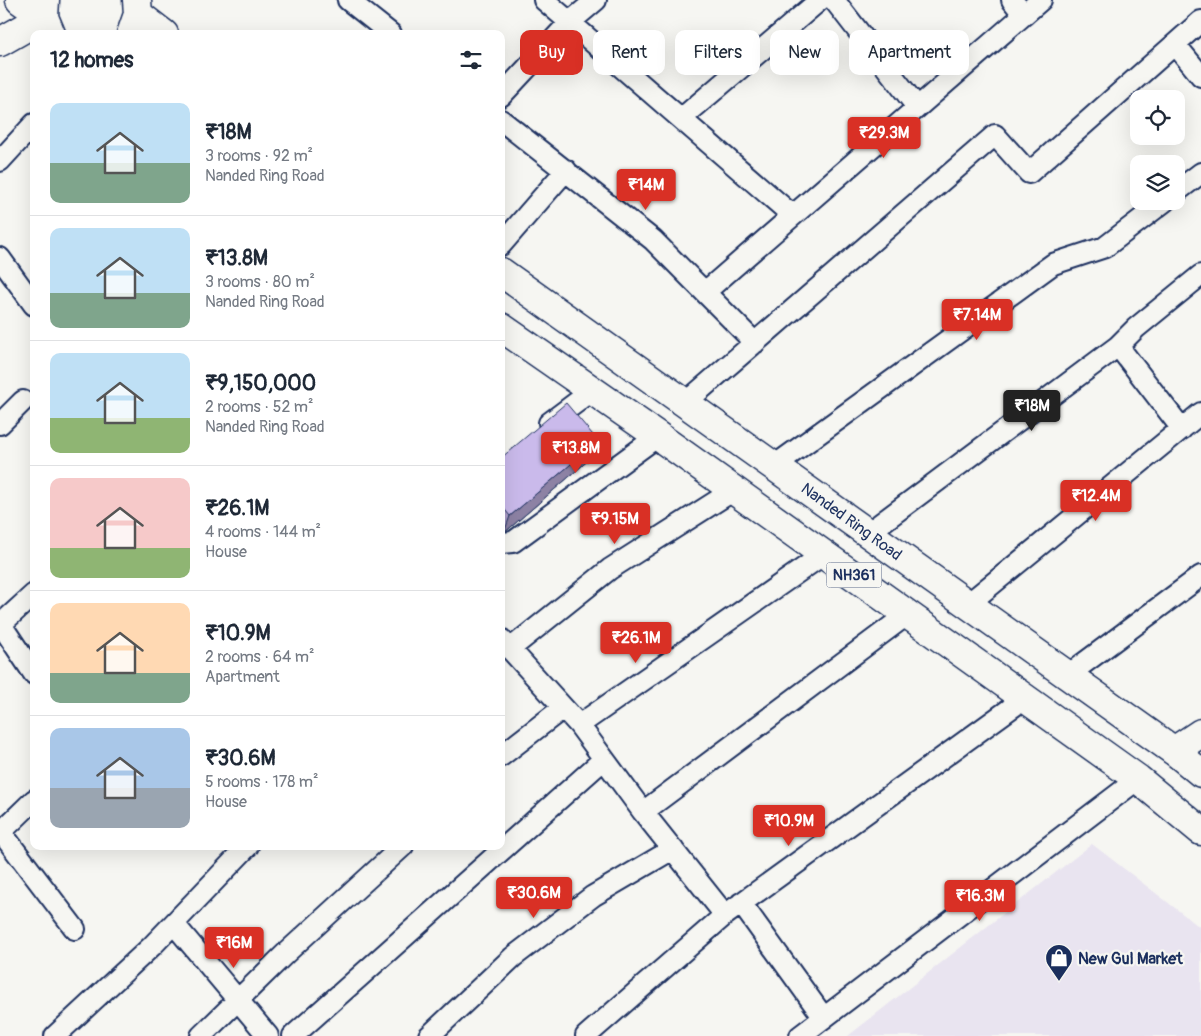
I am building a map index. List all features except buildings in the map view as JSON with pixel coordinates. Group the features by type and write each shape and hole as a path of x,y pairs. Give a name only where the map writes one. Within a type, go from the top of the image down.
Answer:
{"main road":[{"path":"0,42 47,17 20,0"},
{"path":"135,16 158,30"},
{"name":"Nanded Ring Road","path":"505,275 1068,675 1201,772"},
{"name":"NH361","path":"505,330 658,436 1138,779 1201,830"},
{"path":"1174,751 1201,733"}],"street":[{"path":"348,0 386,30"},
{"path":"544,0 792,215"},
{"path":"505,92 570,22 596,0"},
{"path":"682,118 820,0"},
{"path":"834,0 917,107"},
{"path":"705,292 917,107 1018,7 1040,0"},
{"path":"685,403 994,135 1029,173 1201,20"},
{"path":"1175,44 1201,76"},
{"path":"505,123 653,240 755,343"},
{"path":"0,161 30,128"},
{"path":"505,239 566,170"},
{"path":"1185,185 1201,173"},
{"path":"774,466 1053,264 1105,247 1153,210"},
{"path":"0,258 30,299"},
{"path":"868,533 1118,346 1136,328 1201,275"},
{"path":"1118,346 1182,430"},
{"path":"532,436 593,390"},
{"path":"0,424 23,402"},
{"path":"968,604 1201,413"},
{"path":"505,543 514,542 658,436"},
{"path":"734,490 610,569 506,644 578,725 673,849 733,909 824,1018"},
{"path":"578,725 824,554"},
{"path":"1068,675 1201,576"},
{"path":"30,598 0,624 30,668"},
{"path":"643,812 908,614"},
{"path":"586,1036 733,909 1025,698"},
{"path":"505,753 563,708"},
{"path":"505,847 604,759"},
{"path":"800,1036 1138,779"},
{"path":"30,804 0,832 75,929"},
{"path":"429,1036 514,957 592,896 673,849"},
{"path":"55,1036 152,946 244,850"},
{"path":"201,1036 286,953 399,850"},
{"path":"293,1036 502,850"},
{"path":"174,924 268,1036"}],"shaded area":[{"name":"New Gul Market","path":"1092,844 1201,928 1201,1036 848,1036"}],"place":[{"name":"New Gul Market","path":"1059,982"}]}
